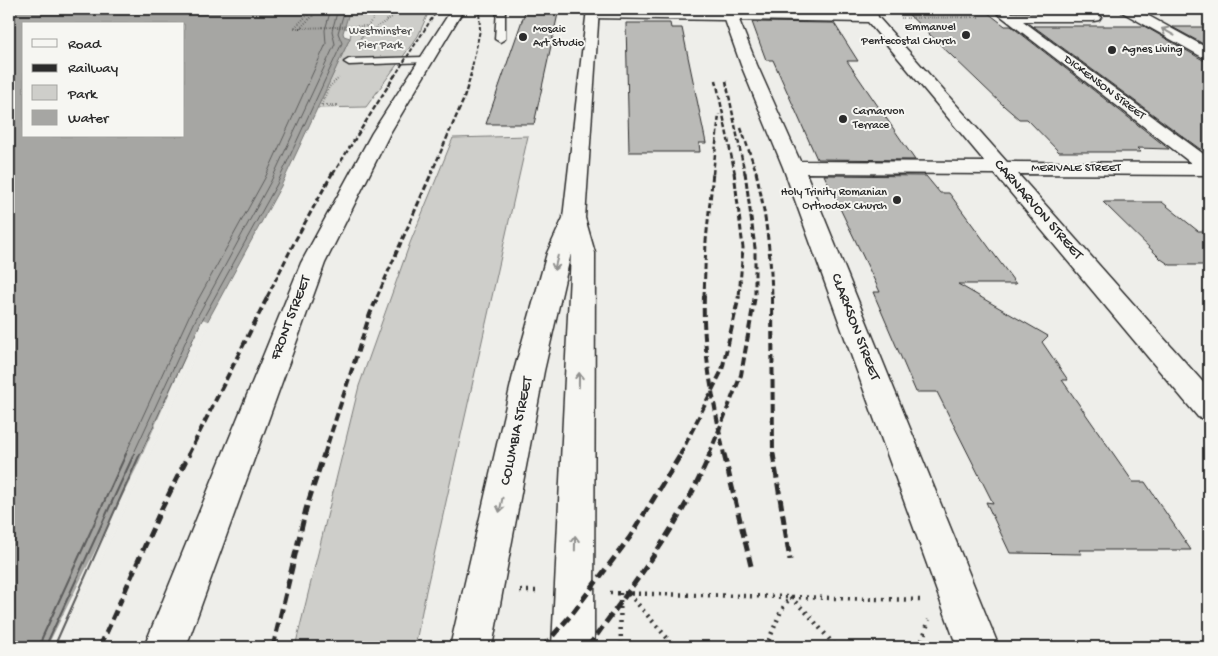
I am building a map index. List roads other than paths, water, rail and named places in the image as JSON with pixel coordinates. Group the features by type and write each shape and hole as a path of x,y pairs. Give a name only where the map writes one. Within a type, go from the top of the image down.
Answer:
{"street":[{"name":"FRONT STREET","path":"165,647 237,455 313,263 337,214 424,60 458,9"},
{"path":"1127,9 1209,55"},
{"path":"592,12 636,15 871,13"},
{"name":"COLUMBIA STREET","path":"573,647 583,253 574,218 592,12"},
{"name":"CLARKSON STREET","path":"730,13 749,65 793,167 978,647"},
{"name":"CARNARVON STREET","path":"871,13 1209,410"},
{"path":"999,14 1094,17"},
{"name":"DICKENSON STREET","path":"999,14 1209,168"},
{"name":"MERIVALE STREET","path":"793,167 1209,168"},
{"name":"COLUMBIA STREET","path":"471,647 529,371 558,253 574,218"}],"lane":[{"path":"500,39 501,9"},
{"path":"349,62 424,60"}],"water":[{"path":"9,9 350,9 343,33 344,36 350,38 281,186 206,324 58,647 9,647"}],"railway":[{"path":"394,77 438,9"},
{"path":"470,77 480,30 479,9"},
{"path":"333,174 395,75"},
{"path":"431,174 463,101 471,75"},
{"path":"716,80 735,174"},
{"path":"726,81 745,174"},
{"path":"713,174 719,114"},
{"path":"741,128 757,174"},
{"path":"267,297 333,172"},
{"path":"377,297 432,172"},
{"path":"704,297 706,241 713,172"},
{"path":"734,172 743,248 739,297"},
{"path":"745,172 755,248 755,296"},
{"path":"756,172 767,234 772,297"},
{"path":"188,455 268,296"},
{"path":"324,455 370,314 378,296"},
{"path":"712,390 722,370 739,296"},
{"path":"719,429 741,375 755,296"},
{"path":"772,296 773,455"},
{"path":"704,297 705,336 712,390"},
{"path":"680,455 712,390"},
{"path":"712,390 719,429"},
{"path":"709,455 719,429"},
{"path":"719,429 724,455"},
{"path":"100,647 159,514 189,454"},
{"path":"273,647 306,509 324,454"},
{"path":"543,647 571,615 630,537 681,454"},
{"path":"588,647 655,554 685,506 710,454"},
{"path":"724,454 752,570"},
{"path":"773,454 790,560"}],"place":[{"name":"Emmanuel Pentecostal Church","path":"966,35"},
{"name":"Mosaic Art Studio","path":"523,37"},
{"name":"Agnes Living","path":"1112,50"},
{"name":"Carnarvon Terrace","path":"843,119"},
{"name":"Holy Trinity Romanian Orthodox Church","path":"897,200"}],"park label":[{"name":"Westminster Pier Park","path":"380,39"}]}
